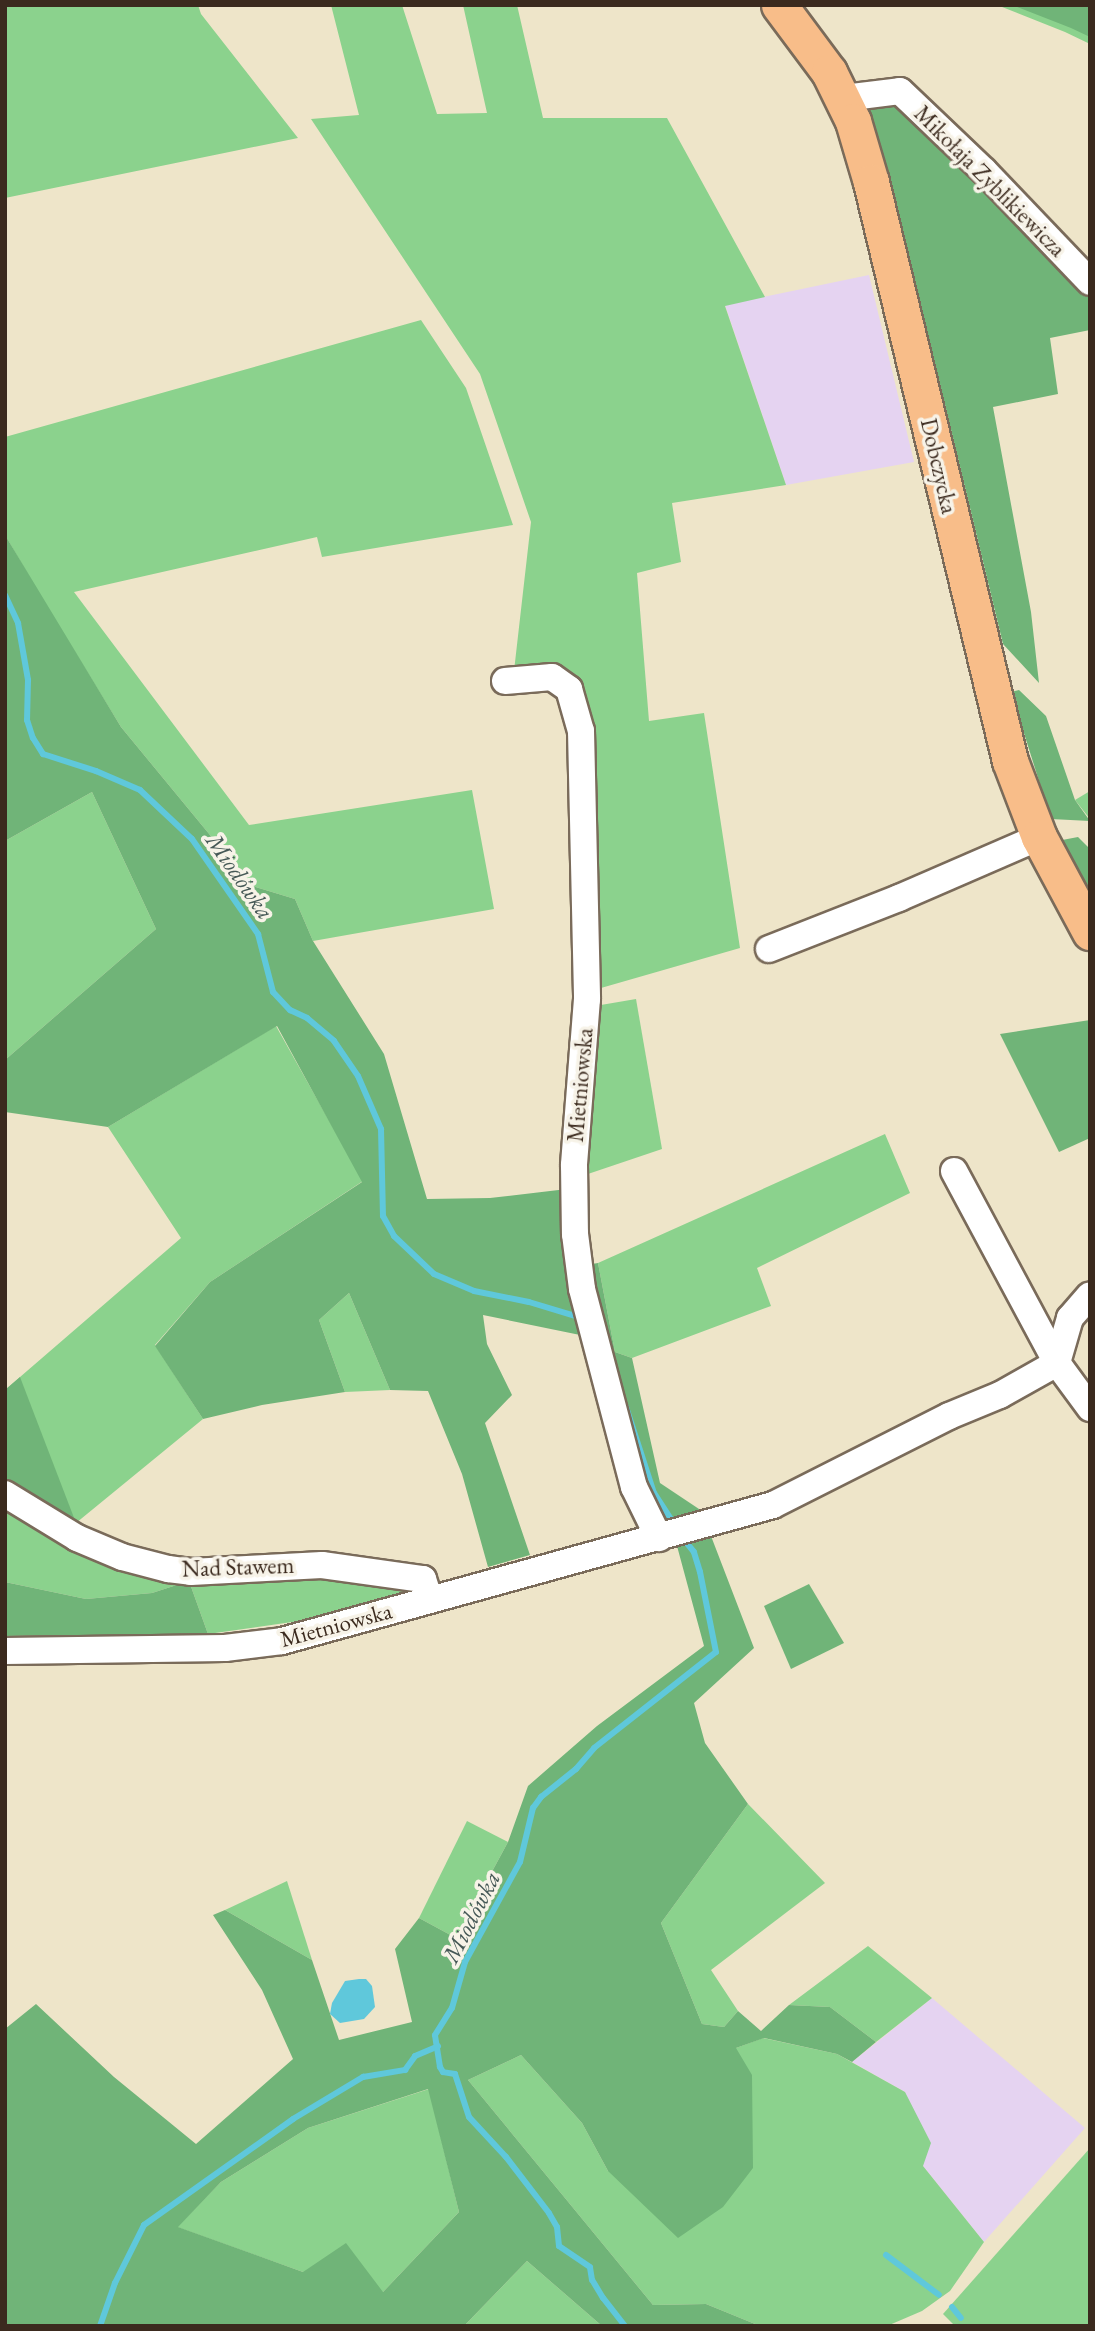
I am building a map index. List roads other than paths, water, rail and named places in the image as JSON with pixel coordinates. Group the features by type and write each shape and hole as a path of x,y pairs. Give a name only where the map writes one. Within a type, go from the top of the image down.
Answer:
{"main road":[{"name":"Dobczycka","path":"779,5 807,39 844,98 871,182 1010,761 1039,837 1090,932"}],"street":[{"name":"Mikołaja Zyblikiewicza","path":"844,98 900,91 984,171 1090,282"},
{"name":"Mietniowska","path":"505,681 552,677 569,689 581,731 587,999 574,1165 575,1234 582,1289 634,1487 659,1538"},
{"path":"768,949 899,898 1039,837"},
{"path":"954,1171 1058,1363 1090,1408"},
{"path":"1058,1363 1070,1318 1090,1295"},
{"name":"Mietniowska","path":"5,1651 225,1648 282,1641 659,1538 773,1505 949,1416 1000,1395 1058,1363"},
{"name":"Nad Stawem","path":"5,1494 77,1538 121,1557 169,1569 191,1572 323,1565 424,1579 430,1600"}],"water":[{"path":"366,1979 372,1986 375,2007 364,2019 340,2023 330,2014 332,2003 345,1981"}],"waterway":[{"name":"Miodówka","path":"5,595 18,623 28,680 27,720 33,738 43,754 96,771 140,790 192,839 258,934 273,992 290,1010 307,1018 334,1041 358,1076 381,1129 383,1216 394,1236 434,1274 474,1291 529,1302 575,1316"},
{"name":"Miodówka","path":"626,1407 654,1493 675,1525"},
{"name":"Miodówka","path":"625,2326 592,2280 590,2267 559,2246 557,2227 549,2213 506,2157 469,2117 455,2074 443,2072 440,2067 435,2035 452,2008 465,1962 520,1862 533,1808 541,1797 576,1769 594,1748 716,1652 700,1572 694,1552 685,1541"},
{"path":"100,2326 115,2283 144,2225 293,2119 363,2077 405,2070 415,2056 438,2046"},
{"path":"886,2255 939,2295"},
{"path":"952,2307 961,2318"}]}
